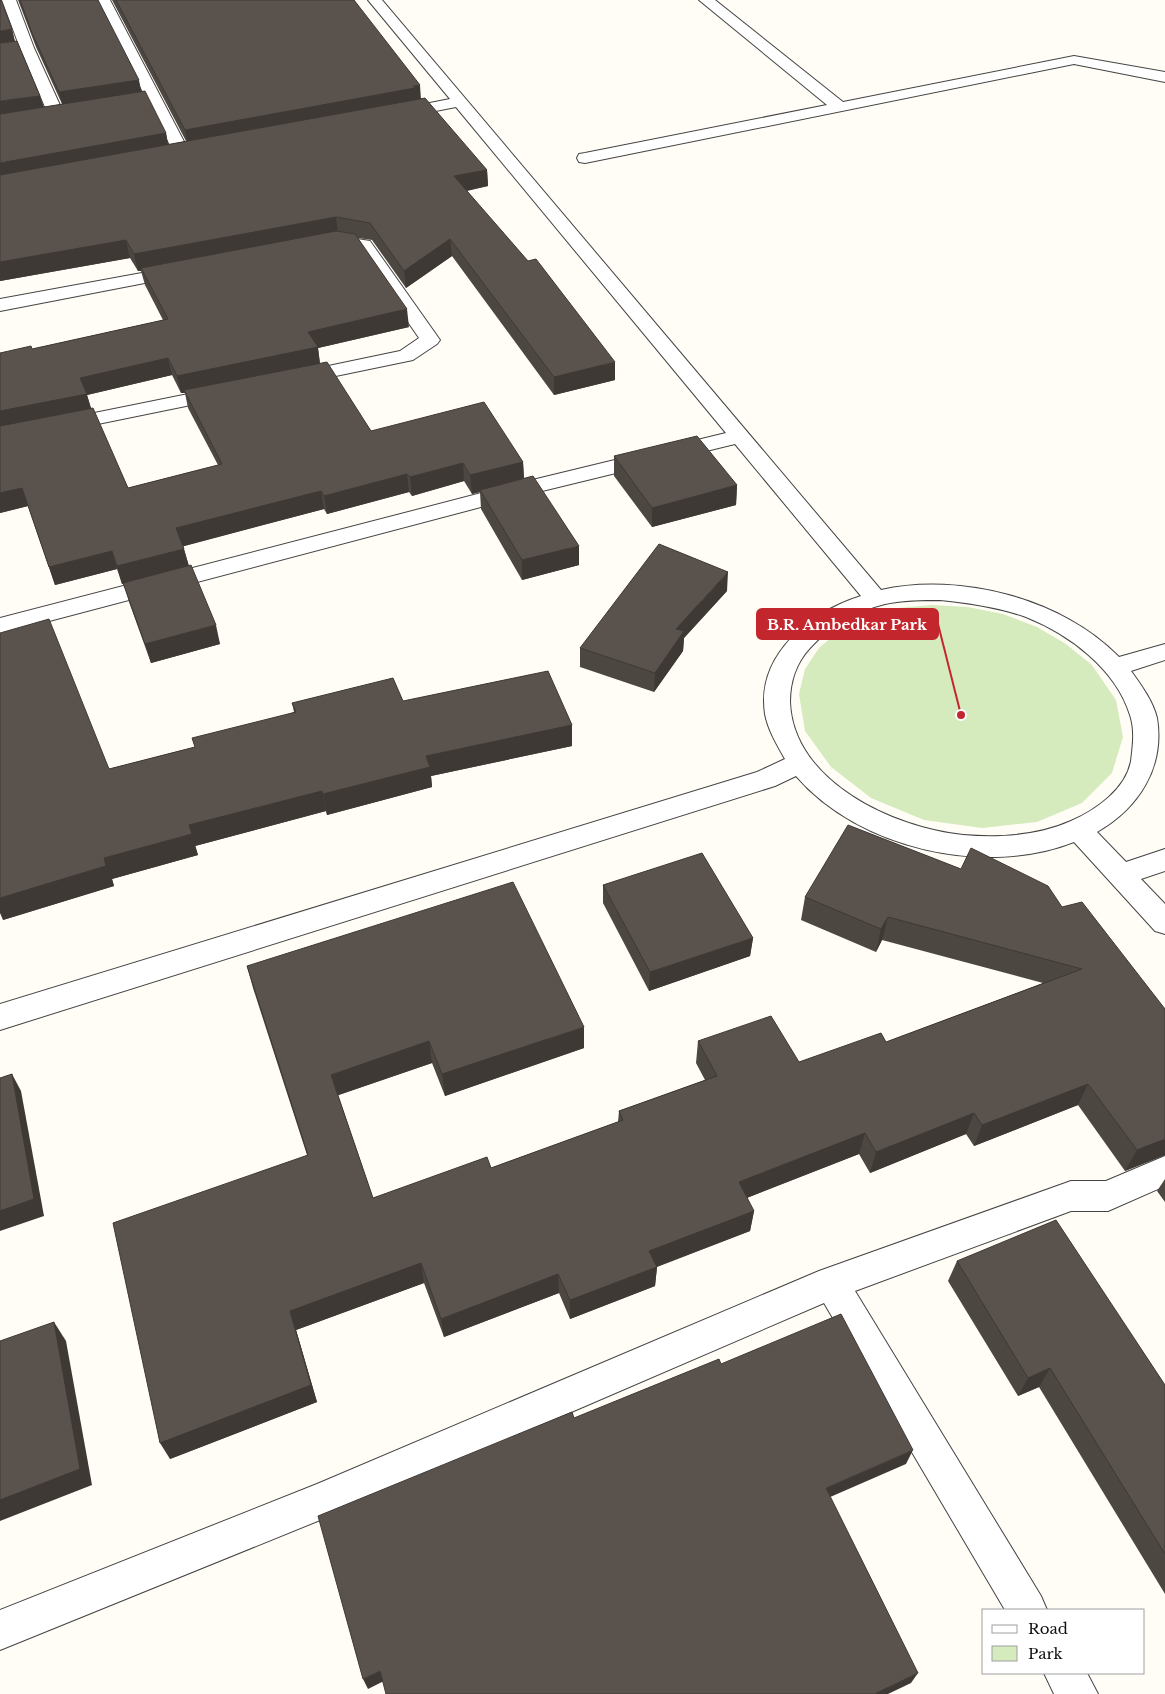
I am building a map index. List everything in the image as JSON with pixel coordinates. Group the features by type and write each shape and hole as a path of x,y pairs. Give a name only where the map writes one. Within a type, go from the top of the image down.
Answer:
{"street":[{"path":"10,0 27,48 56,114"},
{"path":"103,0 182,153"},
{"path":"375,0 876,599"},
{"path":"706,0 840,107"},
{"path":"9,50 27,48"},
{"path":"584,158 1074,60 1165,77"},
{"path":"134,102 154,99"},
{"path":"383,116 460,102"},
{"path":"37,118 76,111"},
{"path":"162,157 201,150"},
{"path":"280,382 406,356 430,340 364,245 338,241 309,247"},
{"path":"0,306 203,267"},
{"path":"0,438 241,389"},
{"path":"0,626 528,488 740,436"},
{"path":"940,592 974,595 1038,613 1068,628 1094,646 1116,667 1132,688 1142,711 1146,733 1146,756 1138,778 1124,798 1104,816 1079,830 1049,840 1015,846 979,847 943,843 908,835 874,822 844,805 819,785 800,763 786,740 778,717 777,694 782,672 792,652 807,634 834,615 850,607 876,599 908,593 940,592"},
{"path":"1116,667 1165,652"},
{"path":"0,1017 766,779 800,763"},
{"path":"1079,830 1165,923"},
{"path":"1121,875 1165,860"},
{"path":"0,1630 322,1502 831,1283 1071,1196 1108,1196 1165,1172"},
{"path":"831,1283 1026,1609"}],"green space":[{"path":"932,605 968,607 1003,614 1037,627 1066,644 1092,665 1116,700 1123,737 1112,773 1082,803 1037,822 982,828 924,820 871,798 831,767 805,731 799,694 805,669 819,648 840,630 867,616 898,608"}],"building":[{"path":"1,0 12,29 0,31"},
{"path":"20,0 98,0 139,80 59,92 32,33"},
{"path":"116,0 354,0 420,85 413,86 415,88 185,130"},
{"path":"17,41 40,96 0,101 0,43"},
{"path":"145,91 166,133 0,163 0,114"},
{"path":"425,98 487,170 454,176 528,261 536,259 615,362 554,377 450,239 404,271 370,223 336,217 134,254 126,240 0,262 0,175"},
{"path":"336,231 355,234 407,309 308,332 318,347 177,376 168,358 80,378 87,394 0,411 0,353 31,346 32,349 168,319 141,268"},
{"path":"327,362 371,431 484,402 523,462 470,475 463,463 410,477 407,474 324,496 321,491 176,528 184,549 117,566 112,551 49,567 22,488 0,493 0,426 93,408 128,488 222,464 184,390"},
{"path":"697,436 737,485 652,508 614,456"},
{"path":"533,476 579,546 522,560 480,490"},
{"path":"659,544 728,572 676,629 684,631 655,673 580,648"},
{"path":"191,565 216,625 145,644 123,583"},
{"path":"49,619 109,769 195,747 192,738 296,712 292,703 393,678 403,701 548,671 572,725 426,756 430,767 323,794 322,791 189,825 192,834 104,858 106,866 0,898 0,633"},
{"path":"848,825 961,869 971,848 1048,886 1062,907 1082,902 1165,1009 1165,1139 1137,1150 1088,1084 982,1125 974,1113 876,1152 865,1133 739,1182 754,1211 649,1251 657,1267 570,1300 558,1274 441,1319 421,1263 290,1311 311,1385 160,1443 113,1223 308,1155 247,966 513,882 584,1027 442,1074 429,1041 331,1075 373,1198 487,1157 491,1168 623,1120 619,1111 717,1076 698,1041 771,1016 799,1062 881,1033 886,1042 1082,969 888,917 881,929 805,897"},
{"path":"702,853 753,938 650,972 603,885"},
{"path":"12,1074 34,1199 0,1211 0,1078"},
{"path":"1056,1220 1165,1385 1165,1554 1050,1368 1028,1378 957,1261"},
{"path":"841,1314 913,1450 826,1488 918,1673 874,1694 386,1694 380,1671 363,1679 318,1516 572,1412 574,1418 719,1359 721,1364"},
{"path":"54,1322 80,1469 0,1500 0,1341"}],"place":[{"name":"B.R. Ambedkar Park","path":"961,715"}]}
